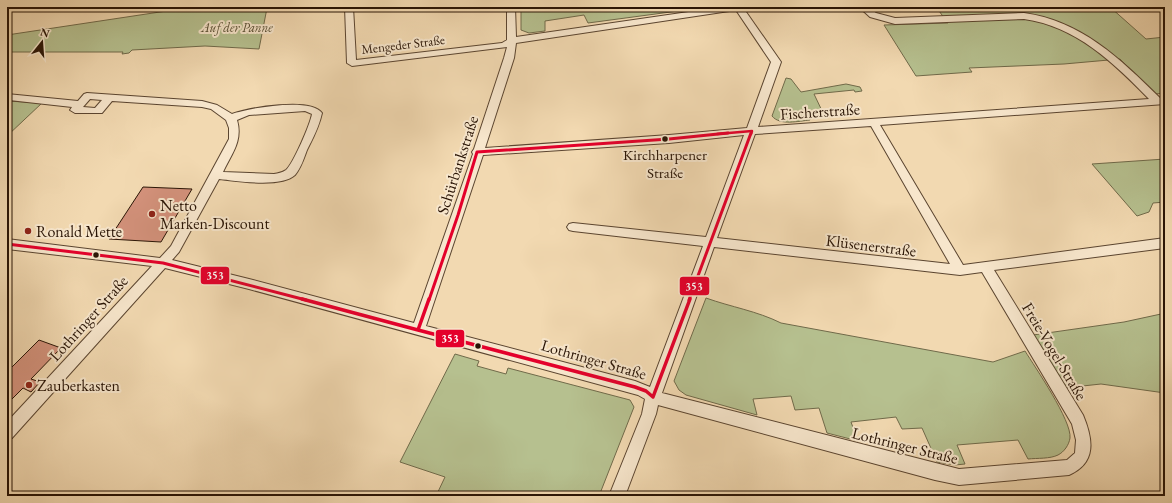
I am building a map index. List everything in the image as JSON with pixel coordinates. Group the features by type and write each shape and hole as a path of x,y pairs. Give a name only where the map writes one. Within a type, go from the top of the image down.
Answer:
{"street":[{"name":"Mengeder Straße","path":"349,7 352,63 504,46 512,42"},
{"name":"Schürbankstraße","path":"418,330 509,58 512,42 511,7"},
{"path":"512,42 518,39 703,10 741,7"},
{"path":"863,7 874,15 895,21 1024,16 1032,16 1050,21 1069,30 1109,55 1162,101"},
{"path":"617,496 649,414 653,397 752,131 776,62 738,8"},
{"path":"110,97 98,111 75,110 87,96 110,97 202,104 214,107 231,118 234,128 234,139 216,175 175,248 163,263"},
{"path":"9,97 27,100 80,104"},
{"name":"Fischerstraße","path":"477,152 669,139 752,131 1162,101"},
{"path":"216,175 274,177 287,175 293,169 298,160 310,135 317,114 313,110 298,109 248,112 231,118"},
{"path":"874,123 960,270"},
{"name":"Klüsenerstraße","path":"573,227 960,270 1165,243"},
{"name":"Lothringer Straße","path":"7,244 163,263 249,284 635,387 653,397 935,472 959,477 1070,467 1074,465 1083,455"},
{"name":"Lothringer Straße","path":"7,433 163,263"},
{"name":"Freie-Vogel-Straße","path":"985,267 1078,420 1085,440 1085,450 1083,455"}],"green space":[{"name":"Auf der Panne","path":"193,7 271,7 267,8 259,49 205,46 132,50 129,53 122,54 123,52 7,52 7,35"},
{"path":"521,7 696,7 693,9 588,23 584,15 545,21 545,31 529,33 521,30"},
{"path":"936,7 1110,7 1146,39 1165,37 1165,93 1155,94 1120,59 1064,64 969,68 972,72 916,76 884,25 948,23"},
{"path":"786,78 791,79 801,92 846,84 860,87 862,91 855,92 854,90 814,94 824,115 817,113 807,114 810,120 785,122 775,119 772,116"},
{"path":"7,101 42,103 7,136"},
{"path":"1165,159 1165,202 1153,203 1149,212 1137,216 1092,164"},
{"path":"706,298 763,315 781,323 993,362 1025,351 1052,394 1065,419 1069,430 1069,443 1058,455 1047,458 1028,459 1018,440 957,445 965,464 955,465 937,462 922,428 902,429 896,417 851,422 858,441 827,433 819,408 795,410 791,396 753,399 757,415 686,395 679,390 674,381"},
{"path":"1161,314 1165,320 1165,393 1101,384 1064,388 1033,335 1124,322"},
{"path":"455,354 479,361 477,366 506,374 508,368 630,400 634,407 599,496 436,496 445,477 400,462"}],"building":[{"name":"Netto Marken-Discount","path":"143,187 192,189 161,242 109,239"},
{"path":"39,340 61,348 31,379 40,382 31,392 23,388 7,404 7,372"}],"transit line":[{"name":"353","path":"752,131 653,397 646,391 635,387 418,330 458,215 477,152 669,139 752,131"},
{"name":"353","path":"7,244 163,263 249,284 418,330"}],"place":[{"name":"Kirchharpener Straße","path":"665,139"},
{"name":"Netto Marken-Discount","path":"152,214"},
{"name":"Ronald Mette","path":"28,231"},
{"name":"Zauberkasten","path":"29,385"}]}
